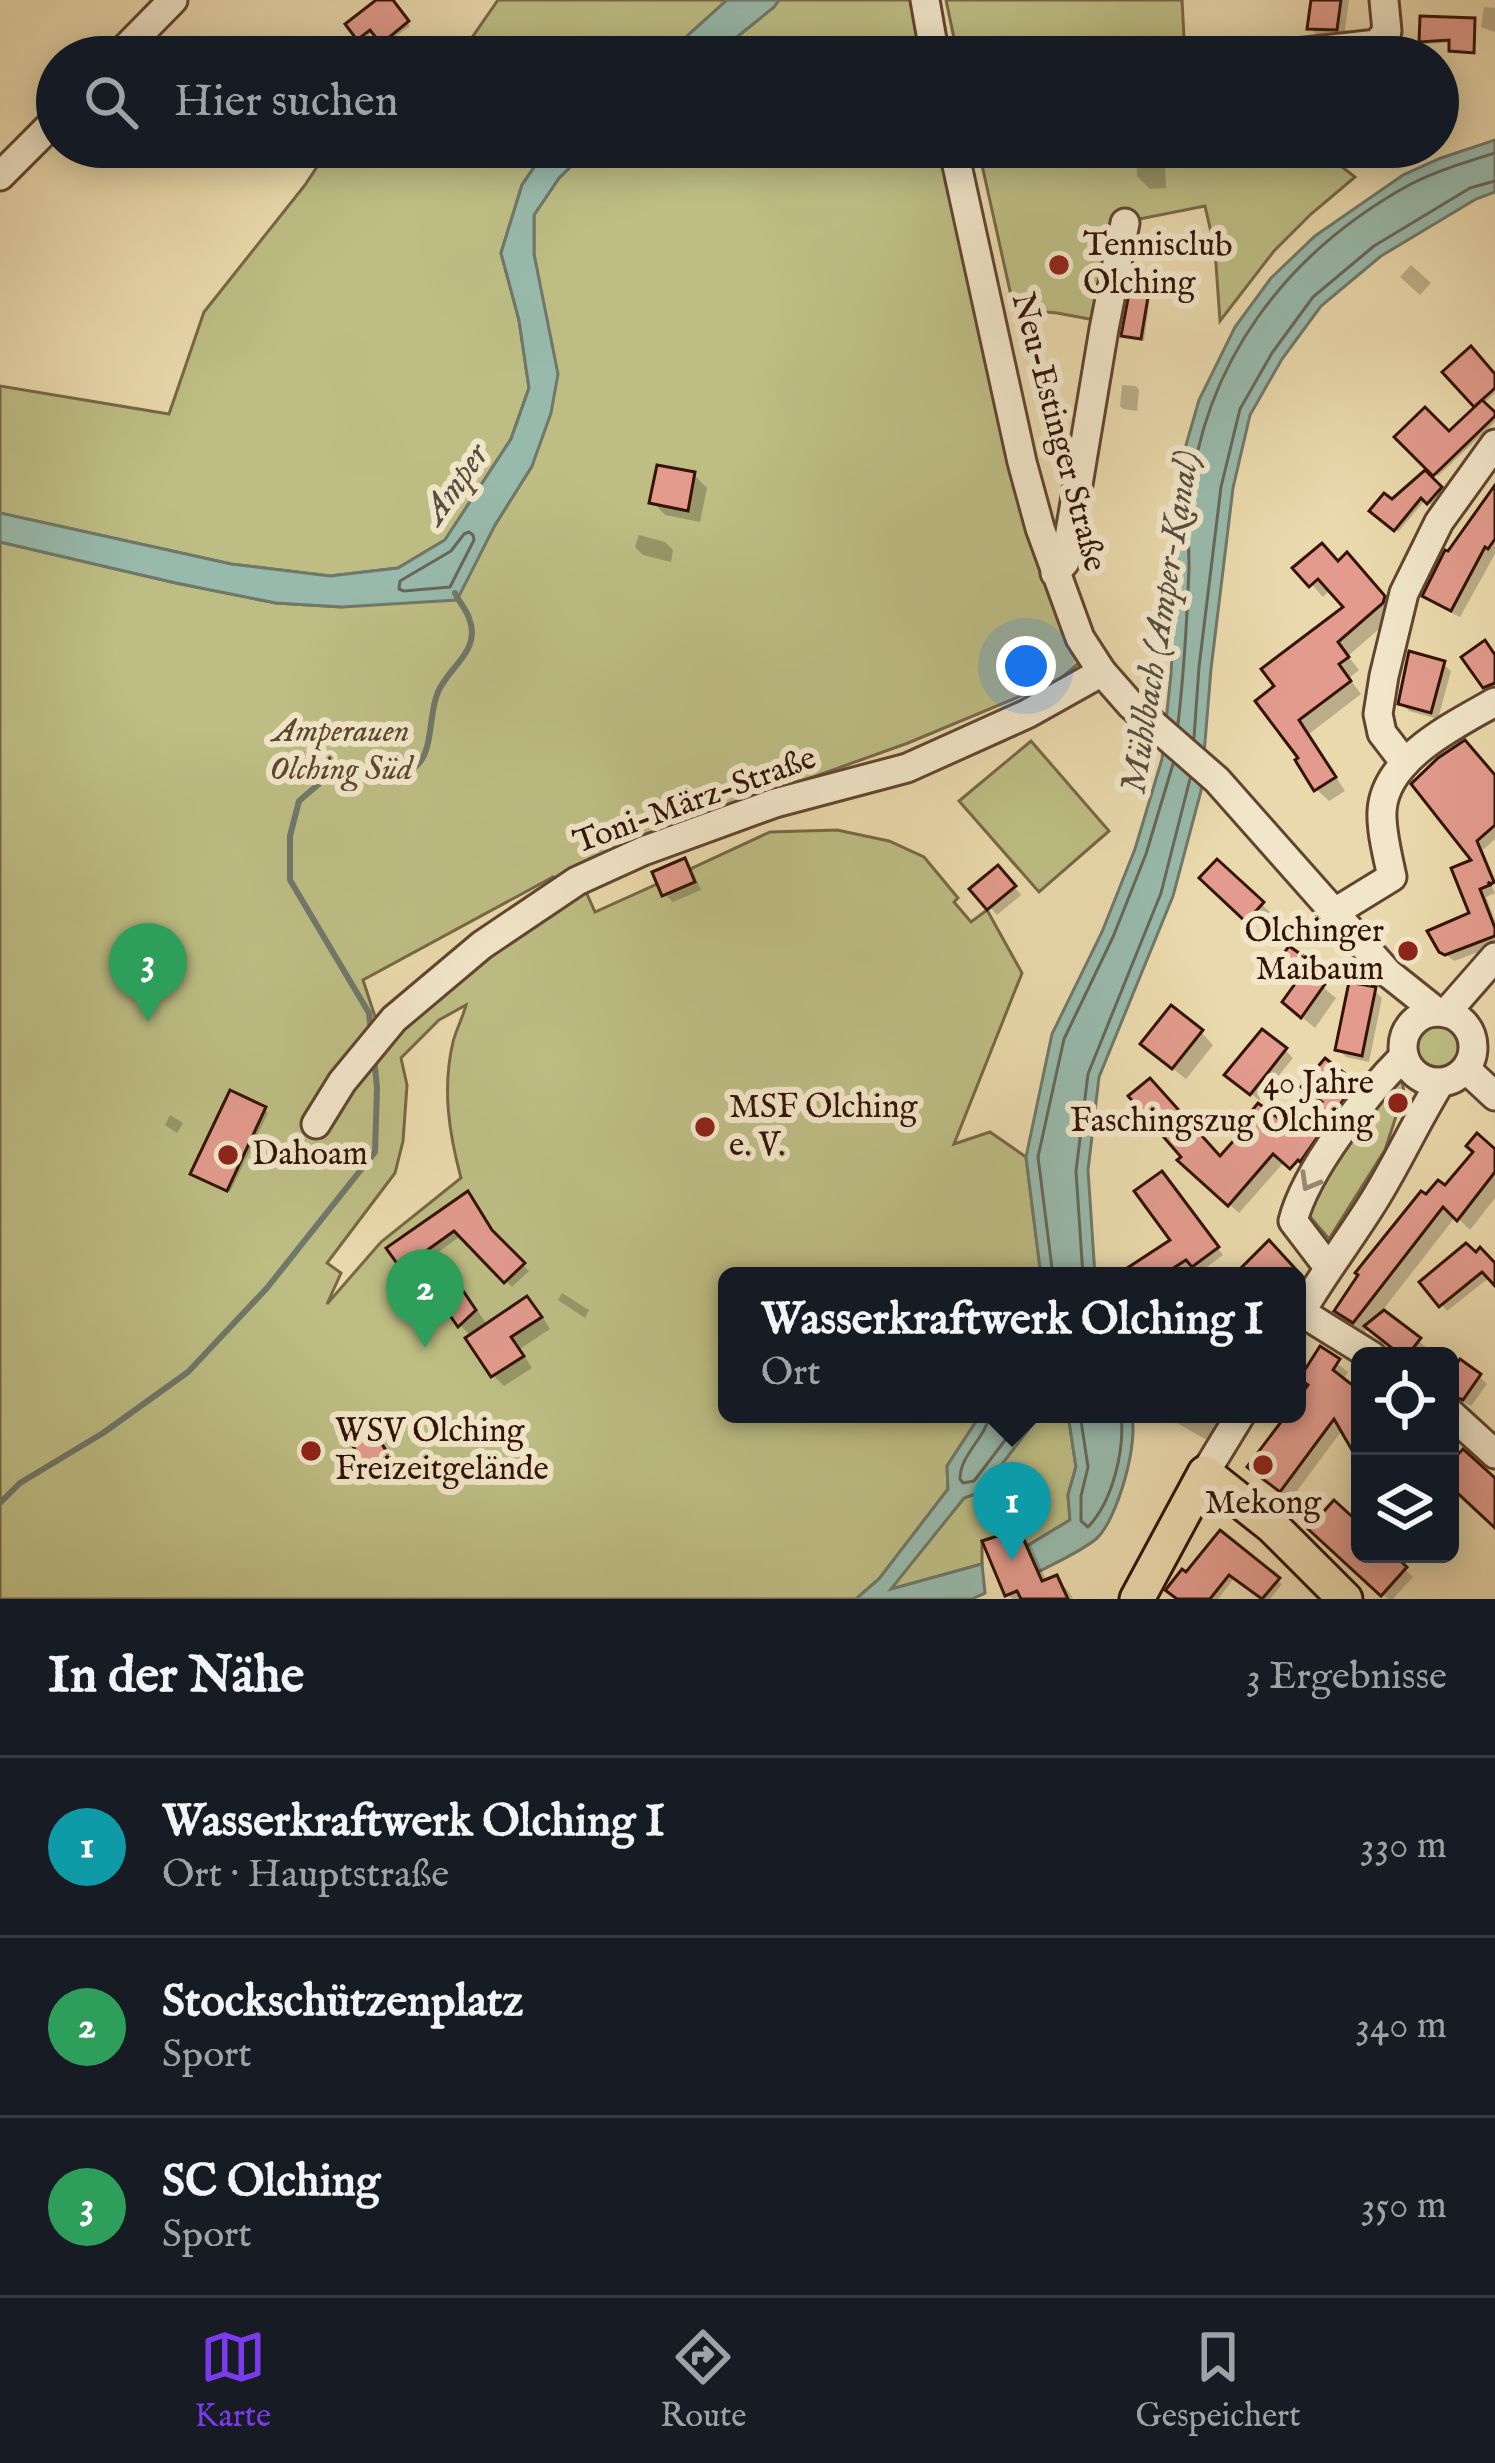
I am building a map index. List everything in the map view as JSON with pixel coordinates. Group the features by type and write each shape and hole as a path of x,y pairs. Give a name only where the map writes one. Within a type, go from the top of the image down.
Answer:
{"main road":[{"path":"1137,1599 1205,1473 1272,1526 1346,1599"}],"street":[{"path":"138,36 173,0"},
{"path":"925,0 931,36"},
{"path":"1384,0 1384,36"},
{"path":"0,176 36,140"},
{"name":"Neu-Estinger Straße","path":"958,168 1022,462 1080,638 1102,672 1147,720 1214,777 1388,973 1450,1017"},
{"path":"1055,573 1065,562 1125,224"},
{"path":"1405,763 1382,733 1378,714 1404,593 1439,522 1495,444"},
{"name":"Toni-März-Straße","path":"316,1124 342,1082 394,1019 482,945 577,880 775,803 907,768 1027,714 1102,672"},
{"path":"1335,912 1392,878 1382,814 1386,796 1405,763 1450,726 1495,702"},
{"path":"1450,1017 1489,963"},
{"name":"Neu-Estinger Straße","path":"1388,973 1408,1052"},
{"path":"1406,1145 1408,1052 1421,1017 1450,1017 1472,1040 1473,1053 1466,1069 1440,1083 1420,1078 1408,1052"},
{"path":"1328,1267 1293,1221 1299,1197 1378,1082 1408,1052"},
{"path":"1466,1069 1495,1096"},
{"path":"1306,1304 1368,1210 1440,1083"},
{"path":"1306,1320 1356,1347"},
{"path":"1459,1421 1495,1454"},
{"path":"1205,1473 1236,1423"}],"green space":[{"path":"498,0 727,0 687,36 473,36"},
{"path":"779,0 919,0 925,36 738,36"},
{"path":"946,0 1182,0 1184,36 954,36"},
{"path":"316,168 534,168 522,185 501,253 519,320 529,388 511,439 445,540 398,568 330,576 231,564 0,513 0,386 169,414 204,312"},
{"name":"Amperauen Olching Süd","path":"569,168 952,168 1032,538 1079,663 1059,680 908,743 707,815 702,804 682,812 683,818 575,867 595,912 657,884 652,872 685,858 690,869 770,832 837,830 889,841 924,857 971,922 987,910 1022,973 954,1144 990,1132 1026,1157 1040,1267 718,1267 718,1423 975,1423 947,1466 948,1489 879,1579 856,1599 0,1599 0,542 276,603 342,607 495,525 532,466 544,310 534,254 534,215","holes":["553,877 569,902 491,946 383,1041 363,980","466,1005 453,1042 448,1094 461,1178 381,1242 327,1304 341,1273 327,1263 395,1173 403,1141 407,1085 401,1058 439,1020"]},
{"name":"Tennisclub Olching","path":"983,168 1344,168 1355,177 1274,251 1220,321 1215,250 1205,206 1124,222 1100,321 1014,309"},
{"path":"1031,741 1109,831 1039,892 959,801"},
{"path":"1438,1023 1455,1029 1461,1046 1455,1063 1438,1069 1421,1063 1415,1046 1421,1029"},
{"path":"1400,1072 1404,1092 1385,1150 1329,1239 1306,1212 1312,1193"},
{"path":"1033,1423 1069,1423 1076,1467 1068,1495 1070,1520 1027,1546 1018,1529 982,1541 982,1564 889,1590 964,1498 981,1491"}],"water":[{"path":"727,0 779,0 738,36 687,36"},
{"path":"1495,140 1495,192 1381,256 1321,306 1282,359 1250,415 1233,488 1201,791 1173,896 1099,1077 1088,1170 1094,1267 1040,1267 1026,1157 1052,1034 1102,932 1135,849 1162,759 1177,566 1176,507 1184,452 1199,400 1235,327 1271,278 1315,236 1403,175 1419,168 1459,168 1459,152"},
{"path":"534,168 569,168 534,215 534,254 558,374 551,413 532,466 457,600 342,607 276,603 0,542 0,513 231,564 330,576 398,568 445,540 511,439 529,388 519,320 501,253 522,185"},
{"path":"975,1423 1033,1423 981,1492 964,1498 891,1589 982,1564 985,1593 972,1599 856,1599 879,1579 948,1489 947,1466"},
{"path":"1069,1423 1132,1423 1119,1498 1104,1530 1083,1548 1038,1572 1027,1546 1070,1520 1068,1495 1076,1467"}],"building":[{"path":"376,0 393,0 409,21 391,36 375,36 370,30 354,36 345,24"},
{"path":"1311,0 1341,0 1337,30 1307,29"},
{"path":"1420,16 1475,18 1474,53 1459,52 1459,36 1419,36"},
{"path":"1130,288 1149,291 1141,339 1121,336"},
{"path":"1471,346 1495,374 1495,388 1474,407 1442,372"},
{"path":"1482,400 1495,416 1433,476 1394,437 1425,407 1449,431"},
{"path":"657,465 695,472 688,511 649,503"},
{"path":"1425,470 1442,487 1427,504 1421,498 1394,531 1369,511 1384,493 1392,499"},
{"path":"1495,485 1495,539 1485,547 1451,611 1422,596 1445,550"},
{"path":"1322,543 1338,561 1347,552 1385,596 1383,603 1338,642 1349,657 1339,664 1351,681 1299,720 1336,777 1314,791 1298,758 1255,701 1274,686 1261,669 1343,607 1318,579 1309,587 1292,568"},
{"path":"1485,640 1495,655 1495,683 1483,688 1461,657"},
{"path":"1409,651 1445,661 1431,713 1398,704"},
{"path":"1465,740 1495,775 1495,825 1477,841 1494,882 1480,889 1495,936 1445,955 1427,931 1469,913 1451,868 1471,860 1411,784"},
{"path":"685,858 695,882 662,896 652,872"},
{"path":"1217,859 1264,902 1246,922 1199,878"},
{"path":"998,865 1016,886 987,910 969,889"},
{"path":"1289,946 1306,958 1301,966 1325,984 1301,1018 1282,1002 1297,981 1275,966"},
{"path":"1349,982 1376,987 1362,1056 1335,1050"},
{"path":"1171,1005 1203,1030 1172,1069 1140,1044"},
{"path":"1262,1029 1287,1048 1250,1095 1224,1075"},
{"path":"1325,1058 1344,1073 1338,1079 1351,1089 1300,1162 1290,1169 1273,1154 1228,1206 1177,1160 1181,1157 1128,1096 1150,1078 1220,1156 1251,1121 1246,1118 1258,1103 1298,1133 1322,1102 1301,1087"},
{"path":"230,1090 266,1107 227,1191 190,1174"},
{"path":"1477,1133 1495,1149 1495,1172 1457,1221 1443,1207 1353,1323 1334,1311 1355,1273 1421,1191 1426,1194 1438,1180 1445,1185 1473,1152 1466,1146"},
{"path":"1162,1171 1219,1247 1192,1267 1186,1260 1175,1267 1129,1267 1170,1240 1134,1191"},
{"path":"468,1191 492,1230 525,1263 504,1283 454,1231 401,1269 386,1248"},
{"path":"1269,1240 1294,1267 1242,1267"},
{"path":"1466,1243 1476,1252 1480,1247 1495,1263 1495,1286 1482,1272 1439,1307 1419,1282"},
{"path":"449,1270 476,1310 458,1327 428,1284"},
{"path":"527,1296 542,1317 511,1337 524,1356 491,1377 465,1338"},
{"path":"1384,1310 1421,1338 1414,1347 1391,1347 1364,1326"},
{"path":"1320,1346 1340,1359 1333,1370 1351,1384 1351,1448 1334,1419 1280,1492 1247,1467 1280,1423 1306,1423 1306,1368"},
{"path":"1459,1360 1481,1374 1463,1400 1459,1398"},
{"path":"371,1424 390,1458 367,1471 348,1437"},
{"path":"1463,1449 1495,1478 1495,1528 1459,1494 1459,1453"},
{"path":"1334,1500 1351,1516 1351,1563 1403,1563 1407,1567 1381,1596 1308,1529"},
{"path":"1019,1529 1042,1581 1057,1575 1068,1599 1021,1599 1017,1591 1005,1596 982,1541"},
{"path":"1220,1530 1280,1578 1262,1599 1229,1575 1210,1599 1177,1599 1165,1590 1182,1569 1186,1572"}],"waterway":[{"path":"371,1032 369,1013 290,880 290,836 299,801 327,777 351,768 390,777 405,773 422,759 438,692 471,640 469,618 455,593"},
{"path":"0,1503 20,1483 103,1433 188,1372 267,1288 375,1152 374,1057"}],"place":[{"name":"Tennisclub Olching","path":"1059,265"},
{"name":"Olchinger Maibaum","path":"1408,951"},
{"name":"SC Olching","path":"148,1022"},
{"name":"40 Jahre Faschingszug Olching","path":"1398,1103"},
{"name":"MSF Olching e. V.","path":"705,1127"},
{"name":"Dahoam","path":"228,1155"},
{"name":"Stockschützenplatz","path":"425,1348"},
{"name":"WSV Olching Freizeitgelände","path":"311,1451"},
{"name":"Mekong","path":"1263,1465"},
{"name":"Wasserkraftwerk Olching I","path":"1012,1561"}],"water label":[{"name":"Amper","path":"456,484"},
{"name":"Mühlbach (Amper-Kanal)","path":"1161,622"}]}
